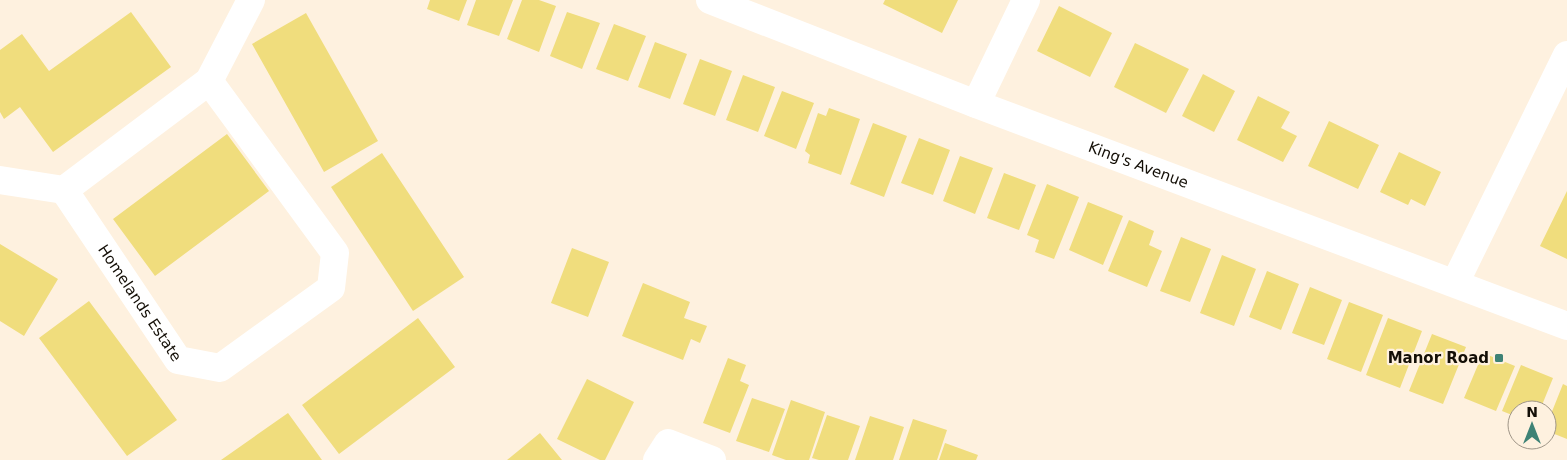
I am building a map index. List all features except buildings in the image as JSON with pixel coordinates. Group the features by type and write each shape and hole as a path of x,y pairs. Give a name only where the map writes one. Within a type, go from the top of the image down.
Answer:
{"street":[{"path":"0,180 64,190 209,81 251,0"},
{"name":"King's Avenue","path":"710,0 976,104 1567,326"},
{"path":"976,104 1026,0"},
{"path":"1455,283 1567,55"},
{"name":"Homelands Estate","path":"64,190 178,360 220,368 331,288 335,253 209,81"},
{"path":"663,452 712,460"}],"place":[{"name":"Manor Road","path":"1499,358"}]}
